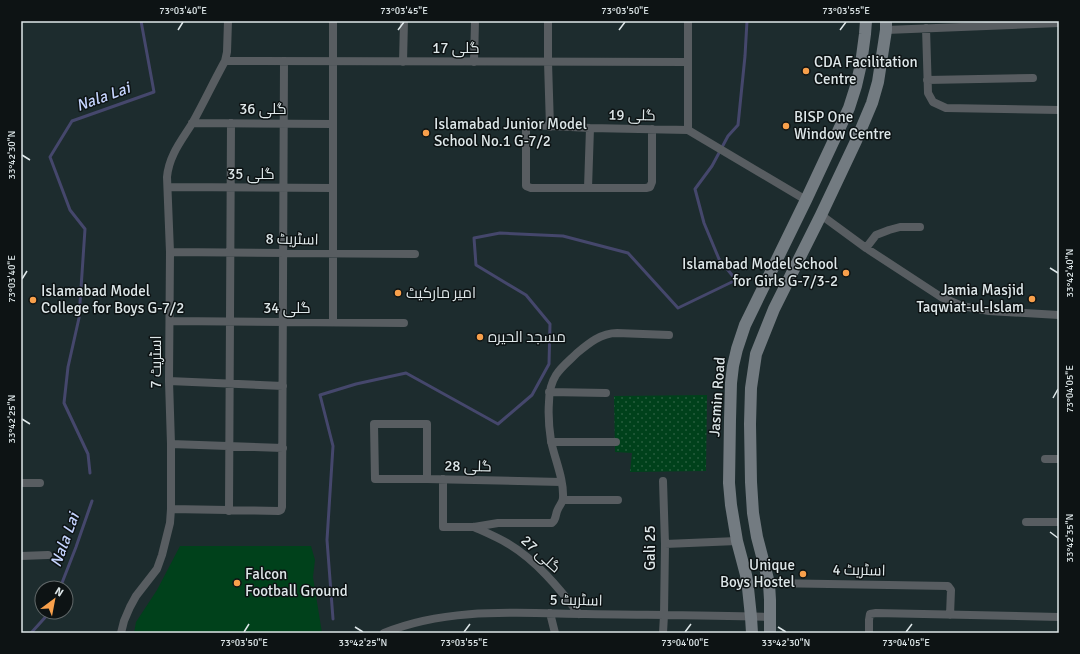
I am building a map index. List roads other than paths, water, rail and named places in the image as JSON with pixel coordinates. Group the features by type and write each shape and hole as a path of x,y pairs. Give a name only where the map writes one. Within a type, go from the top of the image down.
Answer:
{"street":[{"name":"اسٹریٹ 7","path":"121,633 124,621 136,596 156,569 166,539 171,509 169,380 170,252 167,177 168,168 179,142 192,123 225,61 227,52 228,21"},
{"path":"333,21 333,322"},
{"path":"403,62 404,21"},
{"path":"474,62 475,21"},
{"path":"548,21 550,127"},
{"path":"688,21 688,130 806,200"},
{"name":"Jasmin Road","path":"752,633 746,575 737,540 731,505 731,391 733,366 745,325 849,108 861,64 866,21"},
{"path":"865,34 886,29 1059,23"},
{"path":"926,28 928,93 933,102 946,108 1059,110"},
{"path":"770,633 769,583 757,537 753,513 750,424 751,388 756,354 774,309 821,215 872,103 878,82 886,29"},
{"name":"گلی 17","path":"225,61 688,62"},
{"path":"171,509 279,511 282,507 284,61"},
{"path":"927,80 1033,78"},
{"name":"گلی 36","path":"192,123 333,124"},
{"path":"229,511 230,123"},
{"name":"گلی 19","path":"588,188 531,188 526,186 526,130 528,127 688,130"},
{"path":"590,128 588,188 650,187 652,182 652,129"},
{"name":"گلی 35","path":"168,188 333,188"},
{"path":"821,215 866,248 941,297 962,306 989,311 1059,315"},
{"path":"866,248 876,235 900,227 920,227"},
{"name":"اسٹریٹ 8","path":"170,252 415,254"},
{"name":"گلی 34","path":"170,321 404,323"},
{"path":"618,500 563,500 558,467 551,442 548,414 552,382 556,374 592,341 611,333 669,335"},
{"path":"169,380 283,386"},
{"path":"550,392 606,393"},
{"name":"گلی 28","path":"427,479 427,424 374,424 375,479 561,482"},
{"path":"551,442 616,442"},
{"path":"171,444 282,448"},
{"path":"1045,459 1059,459"},
{"name":"گلی 27","path":"443,479 443,527 474,527 498,523 552,523 556,519 557,510 563,500"},
{"name":"Gali 25","path":"663,481 665,544 663,633"},
{"path":"21,483 40,484"},
{"path":"1026,522 1059,522"},
{"name":"گلی 27","path":"474,527 508,543 524,555 540,569 579,614"},
{"path":"665,544 737,540"},
{"path":"21,556 48,555"},
{"name":"اسٹریٹ 4","path":"769,583 948,586 951,590 950,615"},
{"name":"اسٹریٹ 5","path":"384,633 396,628 434,618 493,613 770,617"},
{"path":"550,613 555,633"},
{"path":"869,633 870,614 1059,617"}],"waterway":[{"name":"Nala Lai","path":"90,473 88,454 64,403 68,367 79,318 85,229 70,210 50,157 72,121 154,92 141,21"},
{"path":"333,619 327,540 333,446 320,395 356,384 406,373 498,424 532,395 549,364 550,324 526,295 476,265 474,238 500,233 563,236 628,253 678,308 736,280 719,259 704,223 695,189 712,166 728,136 738,125 747,21"},
{"name":"Nala Lai","path":"63,580 92,501"},
{"name":"Nala Lai","path":"31,633 43,620"}],"place":[{"name":"CDA Facilitation Centre","path":"806,71"},
{"name":"BISP One Window Centre","path":"786,126"},
{"name":"Islamabad Junior Model School No.1 G-7/2","path":"426,133"},
{"name":"Islamabad Model School for Girls G-7/3-2","path":"846,273"},
{"name":"امیر مارکیٹ","path":"398,293"},
{"name":"Jamia Masjid Taqwiat-ul-Islam","path":"1032,299"},
{"name":"Islamabad Model College for Boys G-7/2","path":"33,300"},
{"name":"مسجد الحیرہ","path":"480,337"},
{"name":"Unique Boys Hostel","path":"803,574"},
{"name":"Falcon Football Ground","path":"237,583"}]}
